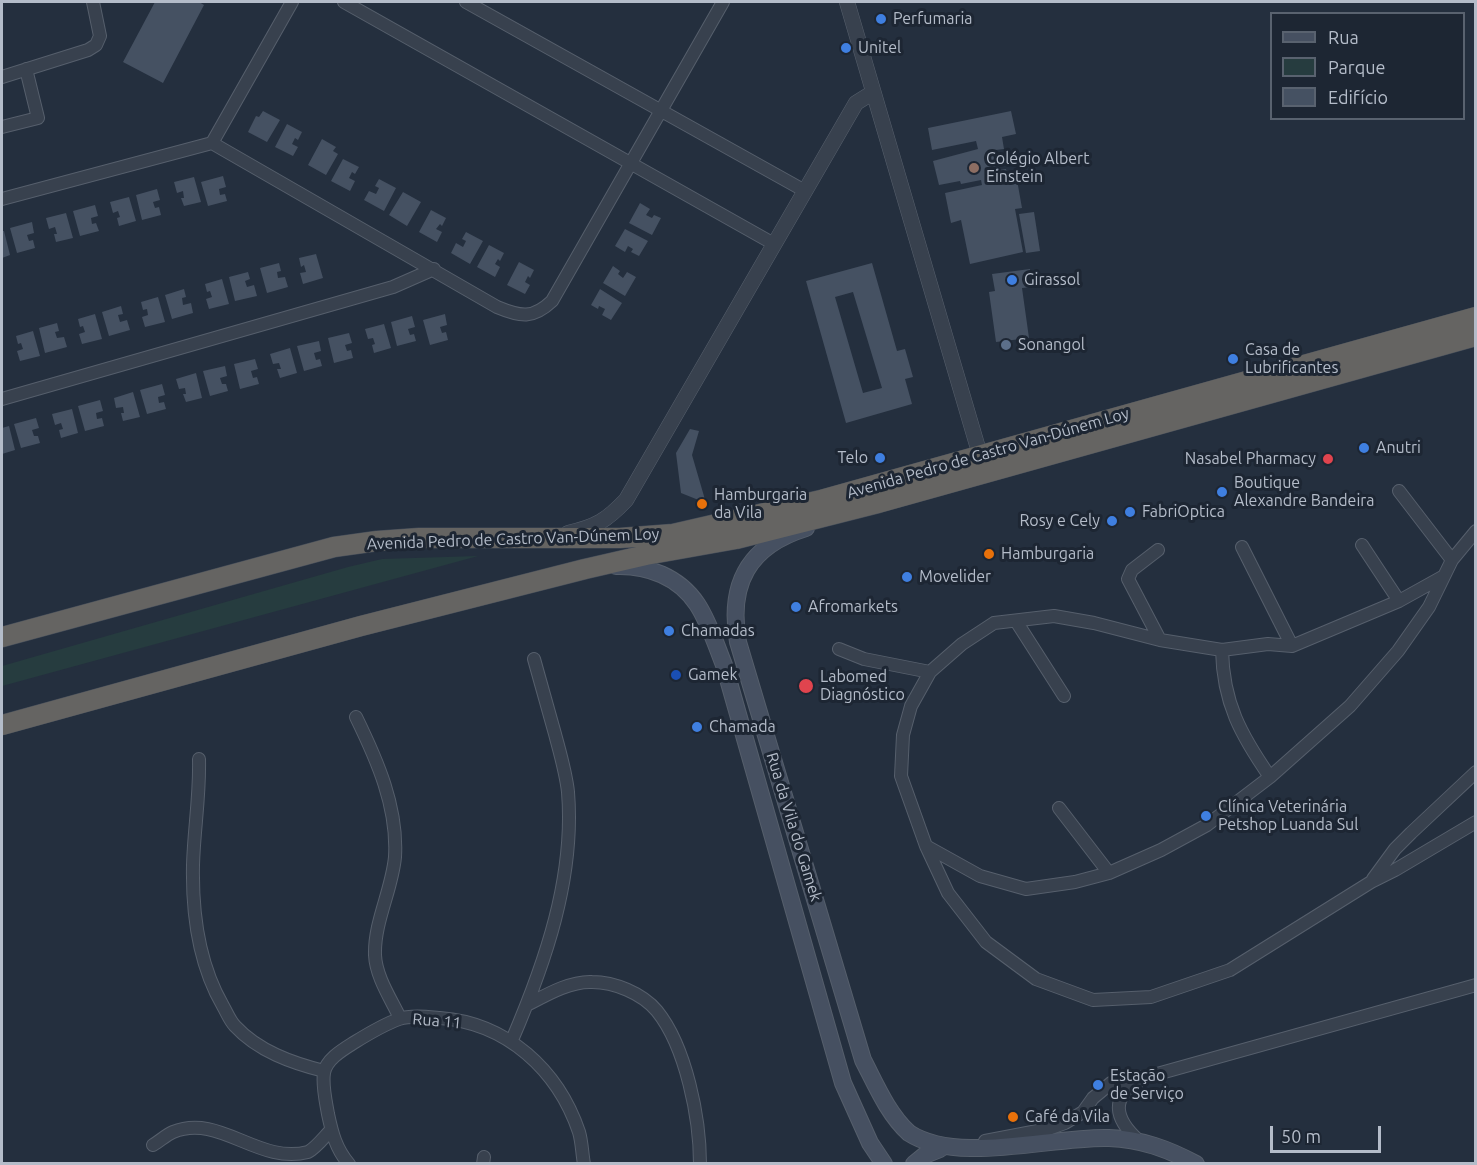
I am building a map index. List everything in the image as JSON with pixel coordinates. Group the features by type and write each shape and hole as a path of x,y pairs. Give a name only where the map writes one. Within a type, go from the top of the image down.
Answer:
{"highway":[{"name":"Avenida Pedro de Castro Van-Dúnem Loy","path":"2,637 334,547 419,538 620,538 673,534 821,500 1476,317"},
{"name":"Avenida Pedro de Castro Van-Dúnem Loy","path":"2,725 361,626 585,569 646,555 736,539 831,516 1476,336"}],"main road":[{"name":"Rua da Vila do Gamek","path":"831,516 774,542 759,553 744,575 736,594 735,621 736,632 863,1060 878,1089 898,1122 926,1144 940,1149 997,1152 1074,1140 1107,1138 1138,1140 1178,1154 1196,1164"},
{"name":"Rua da Vila do Gamek","path":"585,569 622,566 654,571 667,576 687,592 698,605 724,665 843,1083 870,1143 884,1164"},
{"path":"914,1164 940,1149"},
{"name":"Rua da Vila do Gamek","path":"997,1152 1014,1161"}],"street":[{"path":"2,77 88,50 96,45 100,36 93,2"},
{"path":"212,143 292,2"},
{"path":"344,2 774,244"},
{"path":"466,2 805,191"},
{"path":"2,199 212,143 498,307 513,314 528,315 542,310 552,301 723,2"},
{"path":"847,2 980,455"},
{"path":"2,127 38,118 26,69"},
{"path":"523,539 566,533 598,525 608,519 627,500 856,103 872,93"},
{"path":"2,399 393,287 434,269"},
{"path":"1399,491 1452,560"},
{"path":"926,846 980,876 1026,890 1075,882 1108,873 1161,850 1207,825 1270,777 1357,698 1398,651 1429,607 1452,560 1476,531"},
{"path":"1362,546 1399,601"},
{"path":"1242,547 1292,646"},
{"path":"1158,550 1131,570 1128,579 1160,640"},
{"path":"1444,576 1399,601 1292,646 1268,644 1222,650 1160,640 1094,623 1054,616 994,623 962,644 930,672 911,706 903,735 901,776 926,846 948,892 986,942 1036,979 1094,1000 1151,997 1230,970 1371,882 1476,822"},
{"path":"1017,621 1064,696"},
{"path":"838,649 864,659 930,672"},
{"path":"1222,650 1222,668 1235,720 1249,747 1270,777"},
{"path":"512,1041 527,1005 559,909 568,821 567,790 561,759 534,659"},
{"path":"356,717 375,756 389,800 394,828 395,858 378,931 375,956 380,979 400,1018"},
{"path":"199,759 200,789 193,864 195,928 214,991 235,1026 262,1048 294,1064 324,1071 331,1130 339,1153 349,1164"},
{"path":"1371,882 1410,833 1476,772"},
{"path":"1059,808 1108,873"},
{"path":"527,1005 551,993 590,981 612,984 639,995 656,1009 680,1052 700,1142 700,1164"},
{"path":"940,1149 1010,1137 1065,1123 1083,1112 1093,1098 1111,1083 1150,1076 1476,985"},
{"name":"Rua 11","path":"324,1071 336,1054 400,1018 453,1019 483,1027 512,1041 546,1071 566,1100 579,1134 584,1164"},
{"path":"1138,1140 1128,1131 1118,1109 1122,1097 1130,1086 1150,1076"},
{"path":"153,1145 173,1132 191,1129 207,1130 263,1155 281,1158 308,1152 331,1130"}],"green space":[{"path":"478,556 2,686 2,666 348,567 382,559"}],"building":[{"path":"155,2 199,2 204,5 163,83 123,62"},
{"path":"263,111 280,120 267,142 248,132 256,116 259,117"},
{"path":"1011,111 1016,134 1002,137 1004,149 996,150 1000,170 1006,169 1009,181 1017,180 1022,208 1015,209 1023,252 970,264 961,220 951,223 945,193 982,185 981,180 939,185 933,161 978,149 976,141 932,150 928,128"},
{"path":"287,124 302,132 298,140 295,138 292,144 298,147 293,156 275,147"},
{"path":"322,139 336,147 333,151 338,154 326,175 308,165"},
{"path":"343,159 359,167 355,174 352,172 349,178 355,181 350,191 331,181"},
{"path":"223,176 226,187 219,189 220,195 225,194 227,201 208,206 201,182"},
{"path":"194,177 201,202 184,206 181,198 184,198 183,191 177,193 174,182"},
{"path":"379,179 396,188 384,211 364,200 369,191 376,194 379,188 375,186"},
{"path":"157,189 160,200 153,202 155,208 159,207 161,215 142,220 136,195"},
{"path":"403,192 421,202 407,226 389,215"},
{"path":"129,197 136,221 119,226 118,211 113,213 110,202"},
{"path":"640,203 650,209 646,215 661,218 652,235 629,223"},
{"path":"95,205 98,216 91,218 92,224 96,223 99,231 80,236 73,211"},
{"path":"431,210 446,218 442,226 440,224 436,229 442,232 437,242 419,232"},
{"path":"1034,212 1040,251 1026,253 1019,214"},
{"path":"66,213 73,238 56,242 55,227 49,229 46,218"},
{"path":"32,222 34,233 27,235 29,241 33,240 35,248 17,253 10,228"},
{"path":"625,229 648,241 639,256 631,252 633,249 628,246 625,252 615,246"},
{"path":"2,231 4,231 10,255 2,258"},
{"path":"466,232 483,241 470,264 451,253 456,243 463,247 466,241 462,239"},
{"path":"489,245 504,253 500,261 498,259 495,264 500,267 495,277 477,267"},
{"path":"316,254 323,278 303,284 300,273 306,272 304,265 301,267 299,258"},
{"path":"519,262 534,270 525,282 530,285 525,294 507,285"},
{"path":"279,263 281,271 277,272 278,278 285,277 288,287 267,293 260,268"},
{"path":"872,263 897,351 905,349 913,377 905,379 912,404 846,423 806,281","holes":["853,292 882,388 863,393 835,297"]},
{"path":"613,266 620,271 618,274 623,278 627,272 636,277 625,296 603,283"},
{"path":"1030,269 1032,287 1022,288 1029,338 996,342 989,292 995,291 992,274"},
{"path":"248,272 250,279 245,281 247,287 254,285 257,296 235,301 229,277"},
{"path":"222,279 229,304 209,309 206,299 212,297 210,291 207,292 205,284"},
{"path":"184,289 186,297 182,298 183,305 191,303 193,313 172,319 165,295"},
{"path":"600,289 622,303 611,320 602,315 605,309 599,306 598,309 591,305"},
{"path":"158,297 165,322 145,327 142,317 148,315 147,309 143,310 141,302"},
{"path":"121,306 123,314 118,315 120,322 127,320 130,330 109,336 102,312"},
{"path":"95,314 102,339 82,344 79,334 85,332 83,326 80,327 78,319"},
{"path":"445,314 447,325 440,327 442,333 446,332 448,340 430,345 423,320"},
{"path":"412,316 415,327 408,329 410,335 414,334 416,341 397,346 391,322"},
{"path":"57,323 59,331 55,332 57,338 64,337 67,347 45,353 39,328"},
{"path":"384,324 391,348 374,353 373,338 368,339 365,329"},
{"path":"33,331 40,356 20,361 17,351 23,349 21,343 18,344 16,336"},
{"path":"349,333 352,343 345,345 347,351 351,350 353,358 334,363 328,338"},
{"path":"319,341 321,351 314,353 316,360 320,359 322,366 304,371 297,346"},
{"path":"290,348 297,373 280,378 277,369 281,369 279,363 273,364 270,354"},
{"path":"255,359 258,369 251,371 253,378 257,377 259,384 240,389 234,364"},
{"path":"225,366 227,376 220,378 222,384 226,384 228,391 210,396 203,371"},
{"path":"196,373 202,398 186,402 183,394 186,394 185,388 179,389 176,379"},
{"path":"162,384 165,395 158,397 159,403 164,402 166,409 147,414 140,390"},
{"path":"133,392 140,417 123,421 121,413 124,413 123,407 116,408 114,398"},
{"path":"100,400 103,411 96,413 97,419 102,418 104,426 85,431 78,406"},
{"path":"72,409 78,433 61,438 59,430 63,429 61,423 55,425 52,414"},
{"path":"36,418 39,428 32,430 34,436 38,436 40,443 21,448 14,424"},
{"path":"9,426 15,450 2,454 2,428"},
{"path":"690,429 699,431 692,455 706,503 681,493 676,453"}],"place":[{"name":"Perfumaria","path":"881,19"},
{"name":"Unitel","path":"846,48"},
{"name":"Colégio Albert Einstein","path":"974,168"},
{"name":"Girassol","path":"1012,280"},
{"name":"Sonangol","path":"1006,345"},
{"name":"Casa de Lubrificantes","path":"1233,359"},
{"name":"Anutri","path":"1364,448"},
{"name":"Telo","path":"880,458"},
{"name":"Nasabel Pharmacy","path":"1328,459"},
{"name":"Boutique Alexandre Bandeira","path":"1222,492"},
{"name":"Hamburgaria da Vila","path":"702,504"},
{"name":"FabriOptica","path":"1130,512"},
{"name":"Rosy e Cely","path":"1112,521"},
{"name":"Hamburgaria","path":"989,554"},
{"name":"Movelider","path":"907,577"},
{"name":"Afromarkets","path":"796,607"},
{"name":"Chamadas","path":"669,631"},
{"name":"Gamek","path":"676,675"},
{"name":"Labomed Diagnóstico","path":"806,686"},
{"name":"Chamada","path":"697,727"},
{"name":"Clínica Veterinária Petshop Luanda Sul","path":"1206,816"},
{"name":"Estação de Serviço","path":"1098,1085"},
{"name":"Café da Vila","path":"1013,1117"}]}
